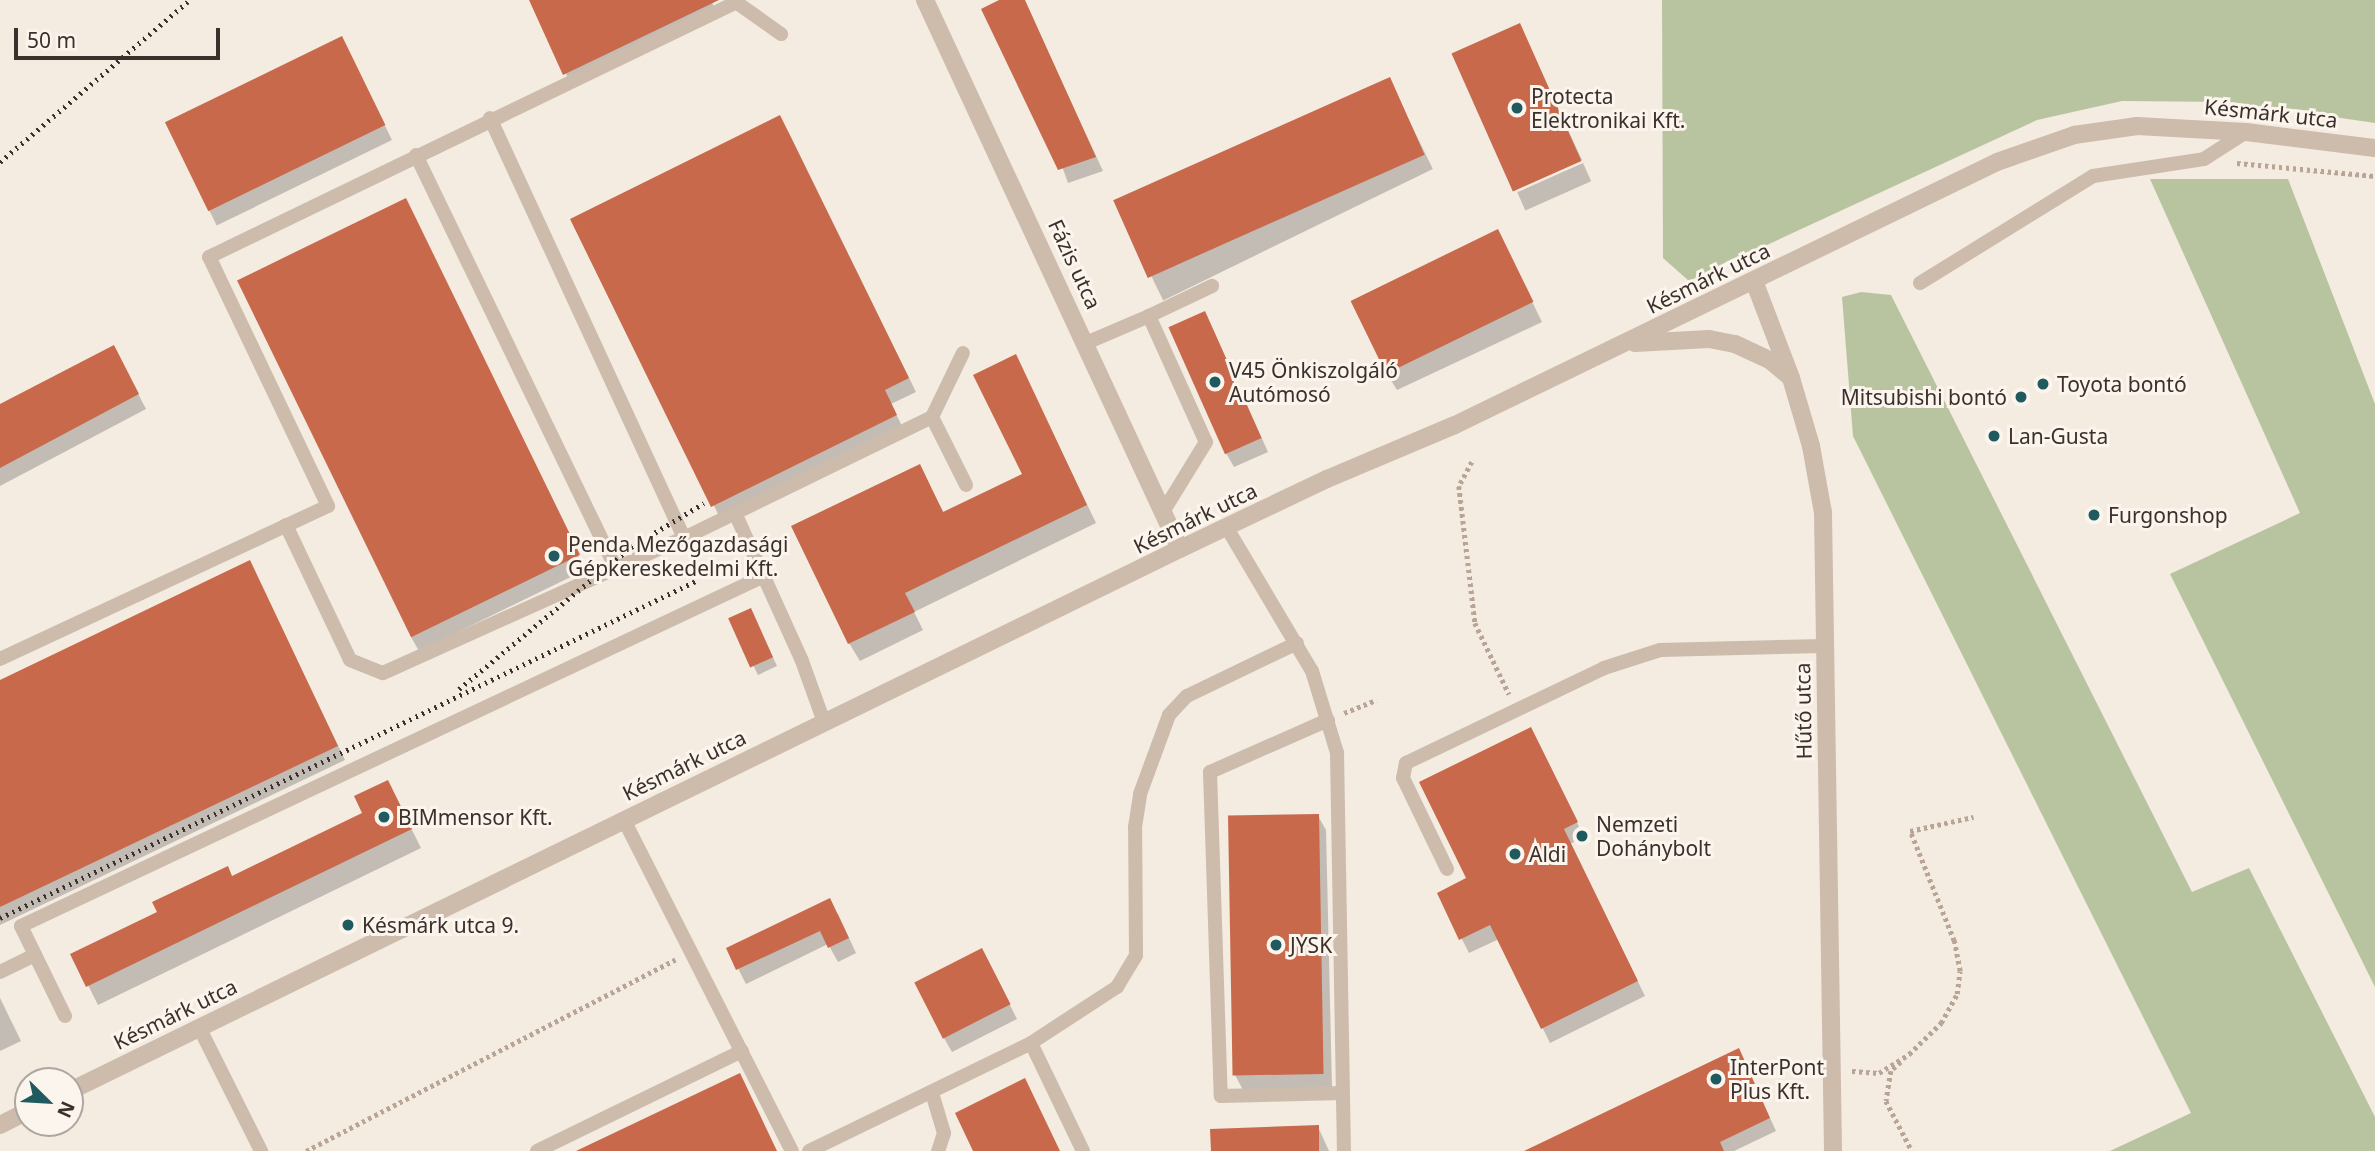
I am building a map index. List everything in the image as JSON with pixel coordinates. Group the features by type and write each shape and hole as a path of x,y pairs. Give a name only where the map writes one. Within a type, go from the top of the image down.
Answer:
{"street":[{"name":"Fázis utca","path":"925,0 1180,549"},
{"name":"Késmárk utca","path":"84,1084 1180,549 1625,344 1997,162 2074,135 2137,127 2246,132 2375,148"},
{"name":"Hűtő utca","path":"1754,281 1791,378 1811,446 1823,513 1833,1151"},
{"path":"1625,344 1709,338 1755,353 1791,378"}],"lane":[{"path":"0,659 328,506 209,257 734,1 781,34"},
{"path":"490,118 684,538"},
{"path":"1920,283 2093,176 2204,159 2246,132"},
{"path":"416,155 616,569"},
{"path":"1086,343 1212,286"},
{"path":"1149,316 1206,442 1163,512"},
{"path":"286,525 350,660 383,673 684,538 932,417 964,353"},
{"path":"932,417 966,485"},
{"path":"735,513 824,722"},
{"path":"1227,528 1297,643 1328,720 1337,752 1344,1151"},
{"path":"65,1016 20,926 764,576"},
{"path":"809,1151 1031,1043 1117,987 1133,964 1138,936 1135,827 1140,794 1174,708 1186,696 1297,643"},
{"path":"1447,869 1402,770 1406,763 1604,668 1660,650 1825,646"},
{"path":"1328,720 1210,772 1221,1096 1342,1093"},
{"path":"624,820 693,951 792,1151"},
{"path":"0,972 35,955"},
{"path":"199,1027 261,1151"},
{"path":"1031,1043 1083,1151"},
{"path":"537,1151 742,1051"},
{"path":"932,1093 944,1133 938,1151"}],"path":[{"path":"2204,159 2375,176"},
{"path":"1472,462 1459,486 1475,623 1516,709"},
{"path":"1328,720 1376,700"},
{"path":"1912,1151 1886,1101 1885,1087 1891,1072 1941,1023 1957,994 1960,971 1954,941 1910,831 1973,817"},
{"path":"306,1151 693,951"},
{"path":"1833,1069 1879,1073 1909,1054"}],"green space":[{"path":"1662,0 2375,0 2375,123 2231,102 2122,101 2037,120 1689,281 1663,258"},
{"path":"2150,179 2288,179 2375,404 2375,987 2170,574 2300,513"},
{"path":"1861,292 1891,295 2192,892 2249,868 2375,1117 2375,1151 2110,1151 2191,1113 1853,436 1842,297"}],"building":[{"path":"529,0 719,0 563,75"},
{"path":"999,0 1025,0 1096,157 1058,170 981,9"},
{"name":"Protecta Elektronikai Kft.","path":"1520,23 1581,161 1513,191 1451,54"},
{"path":"342,36 385,125 208,211 165,122"},
{"path":"1390,77 1425,155 1148,278 1113,200"},
{"path":"780,115 909,378 885,390 897,415 711,507 570,219"},
{"path":"406,198 580,555 411,637 237,280"},
{"path":"1498,229 1534,302 1386,374 1351,301"},
{"name":"V45 Önkiszolgáló Autómosó","path":"1205,311 1262,438 1225,454 1168,327"},
{"path":"114,345 139,394 0,468 0,404"},
{"path":"1016,354 1087,505 905,593 915,612 848,644 791,526 920,464 943,512 1022,474 973,375"},
{"path":"250,560 338,746 0,907 0,680"},
{"path":"751,608 773,657 750,667 728,618"},
{"name":"Aldi","path":"1531,727 1578,822 1564,829 1638,981 1541,1029 1490,925 1459,940 1437,893 1466,878 1419,782"},
{"path":"388,780 412,829 86,987 70,954 157,912 152,902 228,866 232,876 362,813 354,796"},
{"name":"JYSK","path":"1319,814 1324,1074 1233,1076 1228,816"},
{"path":"830,898 849,938 828,948 820,931 736,970 726,948"},
{"path":"982,948 1011,1004 943,1039 914,983"},
{"name":"InterPont Plus Kft.","path":"1739,1048 1770,1118 1720,1142 1724,1151 1524,1151"},
{"path":"740,1073 777,1151 576,1151"},
{"path":"1025,1078 1060,1151 973,1151 955,1113"},
{"path":"1319,1125 1319,1151 1211,1151 1210,1129"}],"railway":[{"path":"0,162 190,0"},
{"path":"459,689 631,547 704,503"},
{"path":"0,918 698,580"}],"place":[{"name":"Protecta Elektronikai Kft.","path":"1517,108"},
{"name":"V45 Önkiszolgáló Autómosó","path":"1215,382"},
{"name":"Toyota bontó","path":"2043,384"},
{"name":"Mitsubishi bontó","path":"2021,397"},
{"name":"Lan-Gusta","path":"1994,436"},
{"name":"Furgonshop","path":"2094,515"},
{"name":"Penda Mezőgazdasági Gépkereskedelmi Kft.","path":"554,556"},
{"name":"BIMmensor Kft.","path":"384,817"},
{"name":"Nemzeti Dohánybolt","path":"1582,836"},
{"name":"Aldi","path":"1515,854"},
{"name":"Késmárk utca 9.","path":"348,925"},
{"name":"JYSK","path":"1276,945"},
{"name":"InterPont Plus Kft.","path":"1716,1079"}]}
